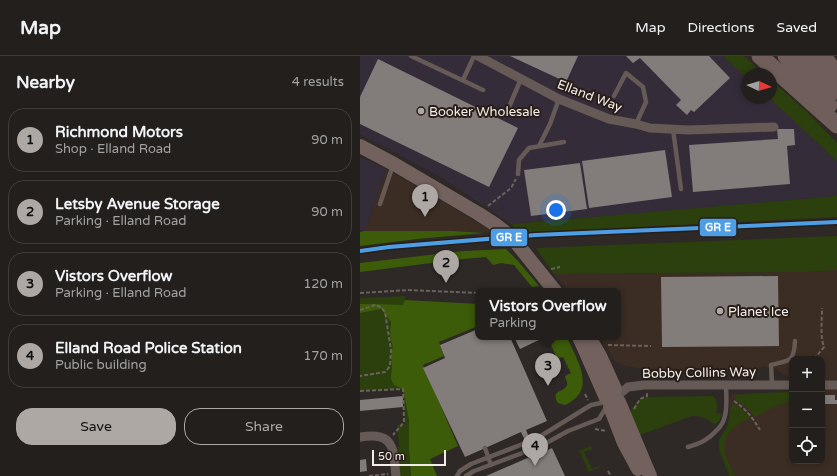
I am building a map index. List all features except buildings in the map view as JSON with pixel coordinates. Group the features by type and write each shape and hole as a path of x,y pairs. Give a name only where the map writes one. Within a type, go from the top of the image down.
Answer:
{"highway":[{"path":"760,56 837,125"},
{"path":"786,56 837,114"},
{"path":"806,56 837,91"},
{"path":"823,56 837,75"}],"main road":[{"path":"360,146 394,164 501,228 514,240 552,288"},
{"path":"580,340 606,398 611,401 620,402 650,476"},
{"path":"591,341 600,356 615,389 610,407 624,443 642,476"}],"street":[{"name":"Elland Way","path":"478,56 559,99 609,119 650,128 688,130 774,127"},
{"name":"Bobby Collins Way","path":"611,401 628,387 644,384 789,385"},
{"path":"825,385 837,385"},
{"path":"360,437 380,437 388,441 393,450 395,475"}],"lane":[{"path":"411,56 417,57 483,90"},
{"path":"463,80 474,56"},
{"path":"614,96 626,73 643,87 646,102 636,124"},
{"path":"509,107 521,79"},
{"path":"540,146 559,99"},
{"path":"673,129 681,189"},
{"path":"518,174 519,160 529,148 564,142"},
{"path":"380,204 394,164"},
{"path":"772,384 771,365 789,360 793,356 795,341"},
{"path":"688,447 711,437 724,420 726,411 726,384"},
{"path":"466,476 474,471 541,446 568,431 599,419 611,401"},
{"path":"457,476 460,471 471,464 536,438 591,405 611,401"},
{"path":"485,448 491,465"}],"path":[{"path":"479,214 511,188 518,174"},
{"path":"360,293 408,290 475,294"},
{"path":"360,310 375,305 381,307 385,312 391,350 390,366 386,372 360,376"},
{"path":"816,356 824,347 822,332 822,308"},
{"path":"591,341 651,346"},
{"path":"726,384 733,401 750,414 760,430"},
{"path":"360,391 403,389 404,422 388,441"},
{"path":"592,422 594,428 606,430 610,433"},
{"path":"608,471 610,476"},
{"path":"369,476 395,475"}],"shaded area":[{"path":"360,56 723,56 741,72 741,104 775,104 837,161 837,196 511,224 441,177 360,134"},
{"path":"360,157 386,169 365,231 360,230"},
{"path":"386,169 495,233 452,231 365,231"},
{"path":"837,270 837,476 730,476 719,448 721,436 729,421 730,398 732,394 761,393 789,395 789,464 825,464 825,356 789,356 789,376 786,376 777,369 762,366 752,375 636,368 623,365 613,360 603,340 621,340 621,288 566,288 554,274 804,272"}],"green space":[{"path":"723,56 744,56 757,68 741,68 741,72"},
{"path":"777,85 808,113 837,143 837,161 775,104 777,104"},
{"path":"837,196 837,217 520,233 511,224"},
{"path":"452,231 485,233 360,246 360,232"},
{"path":"837,236 837,270 804,272 554,274 536,248"},
{"path":"506,249 539,286 532,287 514,265 501,263 493,265 486,257 360,272 360,263 463,251"},
{"path":"406,296 404,305 403,389 360,391 360,298"},
{"path":"405,300 475,304 475,327 439,342 444,356 423,365 458,446 430,459 437,476 411,476 409,420 403,389 394,385 391,379 391,354 393,347 390,336 391,322 381,309 360,313 360,304 403,305"},
{"path":"549,340 568,340 579,365 583,383 581,391 575,399 565,405 558,403 556,395 565,388 567,382 565,376 571,373 563,357 557,359"},
{"path":"403,389 409,420 411,476 399,476 397,457 399,447 397,425 405,424"},
{"path":"789,392 789,401 755,417 745,406 736,400 735,397 736,395"},
{"path":"713,396 717,402 716,413 722,414 719,421 714,425 704,418 692,416 637,436 630,414 634,405 642,399 647,397"},
{"path":"732,405 738,406 751,418 734,428 730,432 725,442 726,456 735,476 730,476 721,455 719,446 719,442 730,417"},
{"path":"591,446 592,449 584,452 592,469 599,466 600,467 589,472 579,451"}],"transit line":[{"path":"360,251 389,247 536,235 837,222"}],"place":[{"name":"Booker Wholesale","path":"421,111"},
{"name":"Richmond Motors","path":"425,217"},
{"name":"Letsby Avenue Storage","path":"446,283"},
{"name":"Planet Ice","path":"720,311"},
{"name":"Vistors Overflow","path":"548,386"},
{"name":"Elland Road Police Station","path":"535,466"}]}
